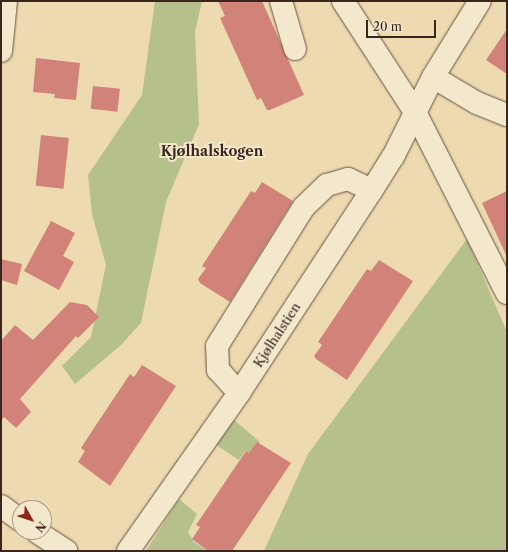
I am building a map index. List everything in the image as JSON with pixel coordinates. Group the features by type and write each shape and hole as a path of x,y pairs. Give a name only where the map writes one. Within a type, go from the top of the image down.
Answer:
{"street":[{"path":"1,51 6,1"},
{"path":"280,1 296,49"},
{"path":"344,1 415,112 507,293"},
{"name":"Kjølhalstien","path":"128,551 239,392 372,190 393,157 433,77 480,1"},
{"path":"433,77 477,103 507,115"},
{"path":"239,392 218,370 217,346 304,206 327,184 348,179 372,190"},
{"path":"1,506 12,514"},
{"path":"49,540 66,551"}],"green space":[{"path":"155,1 202,1 195,32 199,124 166,202 141,323 121,345 75,384 62,366 91,337 106,265 92,214 88,175 142,95"},
{"path":"467,239 507,332 507,551 264,551 308,454"},
{"path":"234,420 260,442 249,453 245,451 239,460 216,445"},
{"path":"179,499 197,514 188,532 194,542 208,551 146,551"}],"building":[{"path":"218,1 262,1 304,95 270,110 267,110 261,98 257,100 220,18 225,16"},
{"path":"507,29 507,74 486,60"},
{"path":"36,58 80,63 76,100 54,98 55,94 33,92"},
{"path":"93,86 120,89 117,112 91,109"},
{"path":"41,135 69,138 64,189 36,186"},
{"path":"262,182 293,201 230,302 200,283 198,279 206,268 202,266 251,191 255,193"},
{"path":"507,191 507,257 482,203"},
{"path":"51,221 75,233 63,256 74,262 59,290 24,271"},
{"path":"1,259 22,264 17,285 1,280"},
{"path":"379,260 413,281 347,380 316,359 314,356 322,345 318,342 367,269 371,271"},
{"path":"70,302 87,305 99,317 78,338 76,336 20,399 31,412 16,428 4,417 1,421 1,341 15,325 33,340"},
{"path":"142,365 176,386 110,486 78,462 85,451 81,448 130,374 134,377"},
{"path":"257,442 291,463 232,551 208,551 192,539 200,527 196,525 246,451 249,453"}],"district":[{"name":"Kjølhalskogen","path":"212,151"}]}
